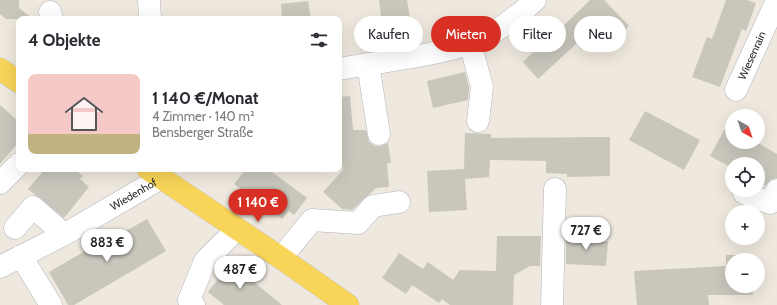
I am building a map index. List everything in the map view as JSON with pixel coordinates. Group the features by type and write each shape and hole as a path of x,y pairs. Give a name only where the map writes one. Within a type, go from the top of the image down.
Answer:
{"main road":[{"path":"0,69 16,80"},
{"path":"154,174 281,258 348,305"}],"street":[{"path":"149,0 150,16"},
{"path":"501,26 535,0"},
{"name":"Wiesenrain","path":"736,90 777,0"},
{"path":"342,68 434,52"},
{"path":"472,52 482,87 478,121"},
{"path":"368,64 378,134"},
{"path":"0,182 16,167"},
{"name":"Wiedenhof","path":"0,267 62,235 154,174"},
{"path":"552,305 555,190"},
{"path":"754,197 770,203 777,190"},
{"path":"281,258 312,220 358,223 373,206 399,202"},
{"path":"15,228 33,207 58,229 62,235"},
{"path":"194,305 189,300 205,261 237,229"},
{"path":"21,256 52,305"}],"building":[{"path":"0,0 19,0 19,8 29,16 16,16 16,19 6,19 0,14"},
{"path":"379,0 407,0 410,16 381,16"},
{"path":"590,0 604,0 619,16 574,16 574,46 538,79 523,62 533,52 566,52 566,23"},
{"path":"726,0 747,0 756,3 746,31 742,29 720,87 692,77 707,37 712,39"},
{"path":"308,1 310,16 282,16 281,4"},
{"path":"465,72 469,88 468,100 433,108 427,81"},
{"path":"350,96 353,130 366,130 369,142 375,146 381,146 388,143 391,163 387,163 389,187 376,188 352,210 342,209 323,192 343,170 342,97"},
{"path":"0,105 16,119 16,145 0,164"},
{"path":"645,111 700,140 684,170 629,140"},
{"path":"725,129 725,149 765,149 765,147 777,154 777,178 770,180 765,186 765,157 725,157 725,164 710,156"},
{"path":"465,133 491,134 491,138 610,137 610,176 567,177 567,174 546,173 546,161 490,160 489,177 465,179 467,210 429,212 427,171 464,169"},
{"path":"42,172 78,172 83,176 80,179 89,187 64,218 28,189"},
{"path":"244,172 272,172 307,198 294,215 289,211 282,219 234,184"},
{"path":"147,219 166,251 74,305 68,305 49,272 97,244 99,246"},
{"path":"497,236 541,236 540,266 530,266 514,275 513,305 450,305 442,299 439,303 412,285 406,294 382,278 399,253 423,269 428,262 453,280 460,270 496,271"},
{"path":"566,237 592,237 592,241 608,242 606,266 566,264"},
{"path":"231,263 282,305 224,305 208,292"},
{"path":"725,266 725,293 753,293 753,295 708,295 709,305 637,305 634,271"}]}
